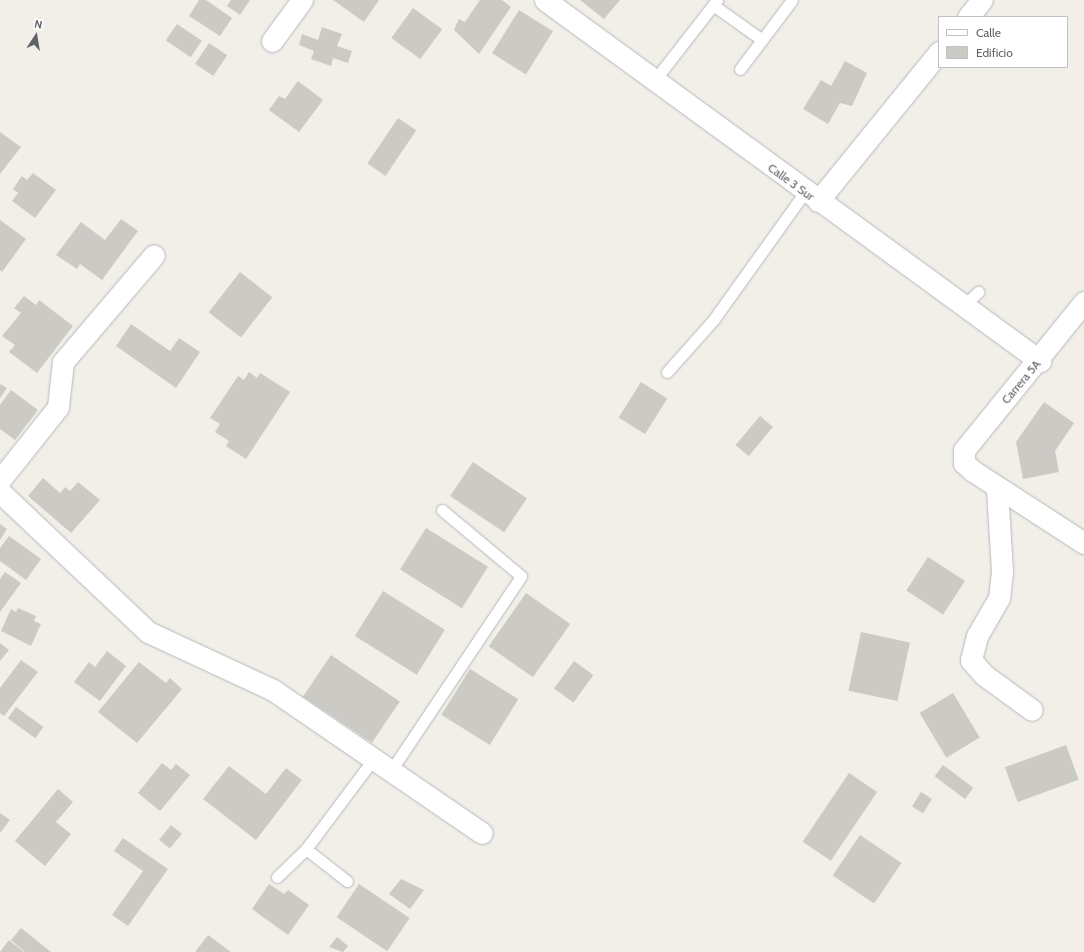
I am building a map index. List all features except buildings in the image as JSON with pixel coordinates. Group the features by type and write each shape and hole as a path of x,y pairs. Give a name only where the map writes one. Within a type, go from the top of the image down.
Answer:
{"street":[{"path":"272,41 302,0"},
{"name":"Calle 3 Sur","path":"545,0 811,197 1040,361"},
{"path":"969,16 982,0"},
{"path":"811,197 938,53"},
{"path":"0,480 58,407 63,362 154,255"},
{"name":"Carrera 5A","path":"998,489 964,463 964,450 1040,361 1084,302"},
{"path":"998,489 1084,543"},
{"path":"998,489 1002,571 999,598 977,636 971,660 984,675 1032,710"},
{"path":"0,492 148,632 273,690 392,769 482,833"}],"lane":[{"path":"740,69 792,0"},
{"path":"654,81 715,2 762,40"},
{"path":"667,372 714,319 811,197"},
{"path":"963,306 978,292"},
{"path":"392,769 521,576 442,510"},
{"path":"277,877 306,849 374,758"},
{"path":"306,849 347,881"}]}
